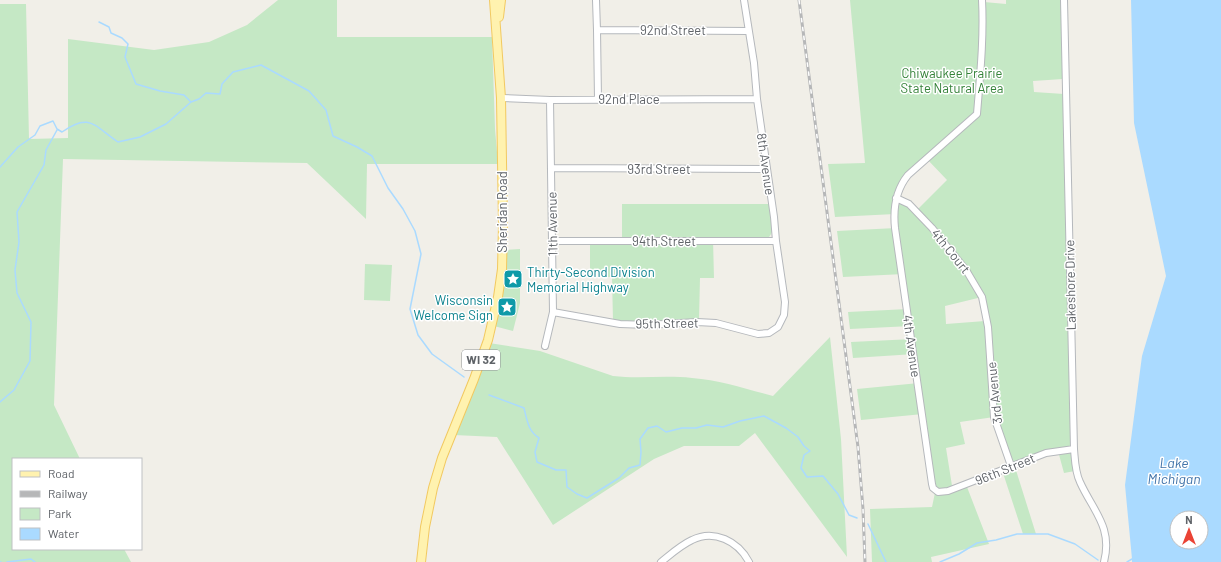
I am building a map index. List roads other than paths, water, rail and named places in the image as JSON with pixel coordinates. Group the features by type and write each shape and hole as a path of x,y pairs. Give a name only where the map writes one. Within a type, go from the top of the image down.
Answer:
{"main road":[{"name":"Sheridan Road","path":"421,562 425,526 433,488 442,458 488,340 498,297 502,269 503,225 501,98 494,0"},
{"name":"Sheridan Road","path":"497,42 501,0"}],"street":[{"path":"596,0 598,30 598,99"},
{"name":"8th Avenue","path":"744,0 754,63 785,302 784,315 778,327"},
{"path":"896,198 903,181 908,175 977,114 982,50 982,0"},
{"name":"Lakeshore Drive","path":"1064,0 1074,449 1078,477 1101,522 1106,537 1107,547 1104,562"},
{"name":"92nd Street","path":"598,30 748,31"},
{"name":"92nd Place","path":"501,98 550,100 758,99"},
{"name":"11th Avenue","path":"545,346 552,312 550,100"},
{"name":"93rd Street","path":"551,168 767,170"},
{"name":"4th Court","path":"896,198 906,202 919,214 966,270 982,297 987,318"},
{"name":"4th Avenue","path":"896,198 894,214 900,265 931,480 933,488 938,492"},
{"name":"94th Street","path":"552,241 776,241"},
{"name":"95th Street","path":"552,312 620,324 648,325 697,322 716,323 758,334 769,333 778,327"},
{"name":"3rd Avenue","path":"987,318 994,417 1011,466"},
{"name":"96th Street","path":"938,492 943,493 958,488 1046,453 1074,449"},
{"path":"661,562 692,540 704,537 716,537 726,539 734,543 741,549 749,562"}],"water":[{"name":"Lake Michigan","path":"1131,0 1221,0 1221,562 1132,562 1125,485 1142,356 1166,276 1134,123"}],"waterway":[{"path":"99,22 109,27 111,33 122,38 128,44 125,57 136,84 160,91 184,95 191,102"},
{"path":"0,167 18,147 35,135 40,126 53,121 57,129 62,132 71,126 86,122 97,127 118,142 140,137 166,124 191,102 199,99 206,93 220,94 222,84 233,72 261,65 309,91 326,110 333,136 372,156 388,188 403,209 415,231 421,254 410,309 418,335 432,354 464,377"},
{"path":"0,402 14,390 30,361 31,322 17,293 15,270 19,242 17,212 44,165 46,150 57,130"},
{"path":"489,395 524,408 530,429 539,438 535,452 537,462 556,470 566,470 567,487 577,494 587,498 619,478 629,468 640,465 640,439 648,428 657,426 666,432 682,428 696,428 707,425 723,427 740,421 764,416 786,428 798,437 804,446 810,451 804,455 801,468 807,477 823,476 838,494 849,515 857,518"},
{"path":"868,524 886,562"},
{"path":"940,562 959,554 977,543 996,540 1017,534 1048,534 1075,544 1098,560"},
{"path":"7,562 31,559 35,562"},
{"path":"1127,562 1132,559"}],"railway":[{"path":"799,0 858,447 863,509 865,562"}],"place":[{"name":"Thirty-Second Division Memorial Highway","path":"513,279"},
{"name":"Wisconsin Welcome Sign","path":"507,307"}],"park label":[{"name":"Chiwaukee Prairie State Natural Area","path":"952,80"}]}
